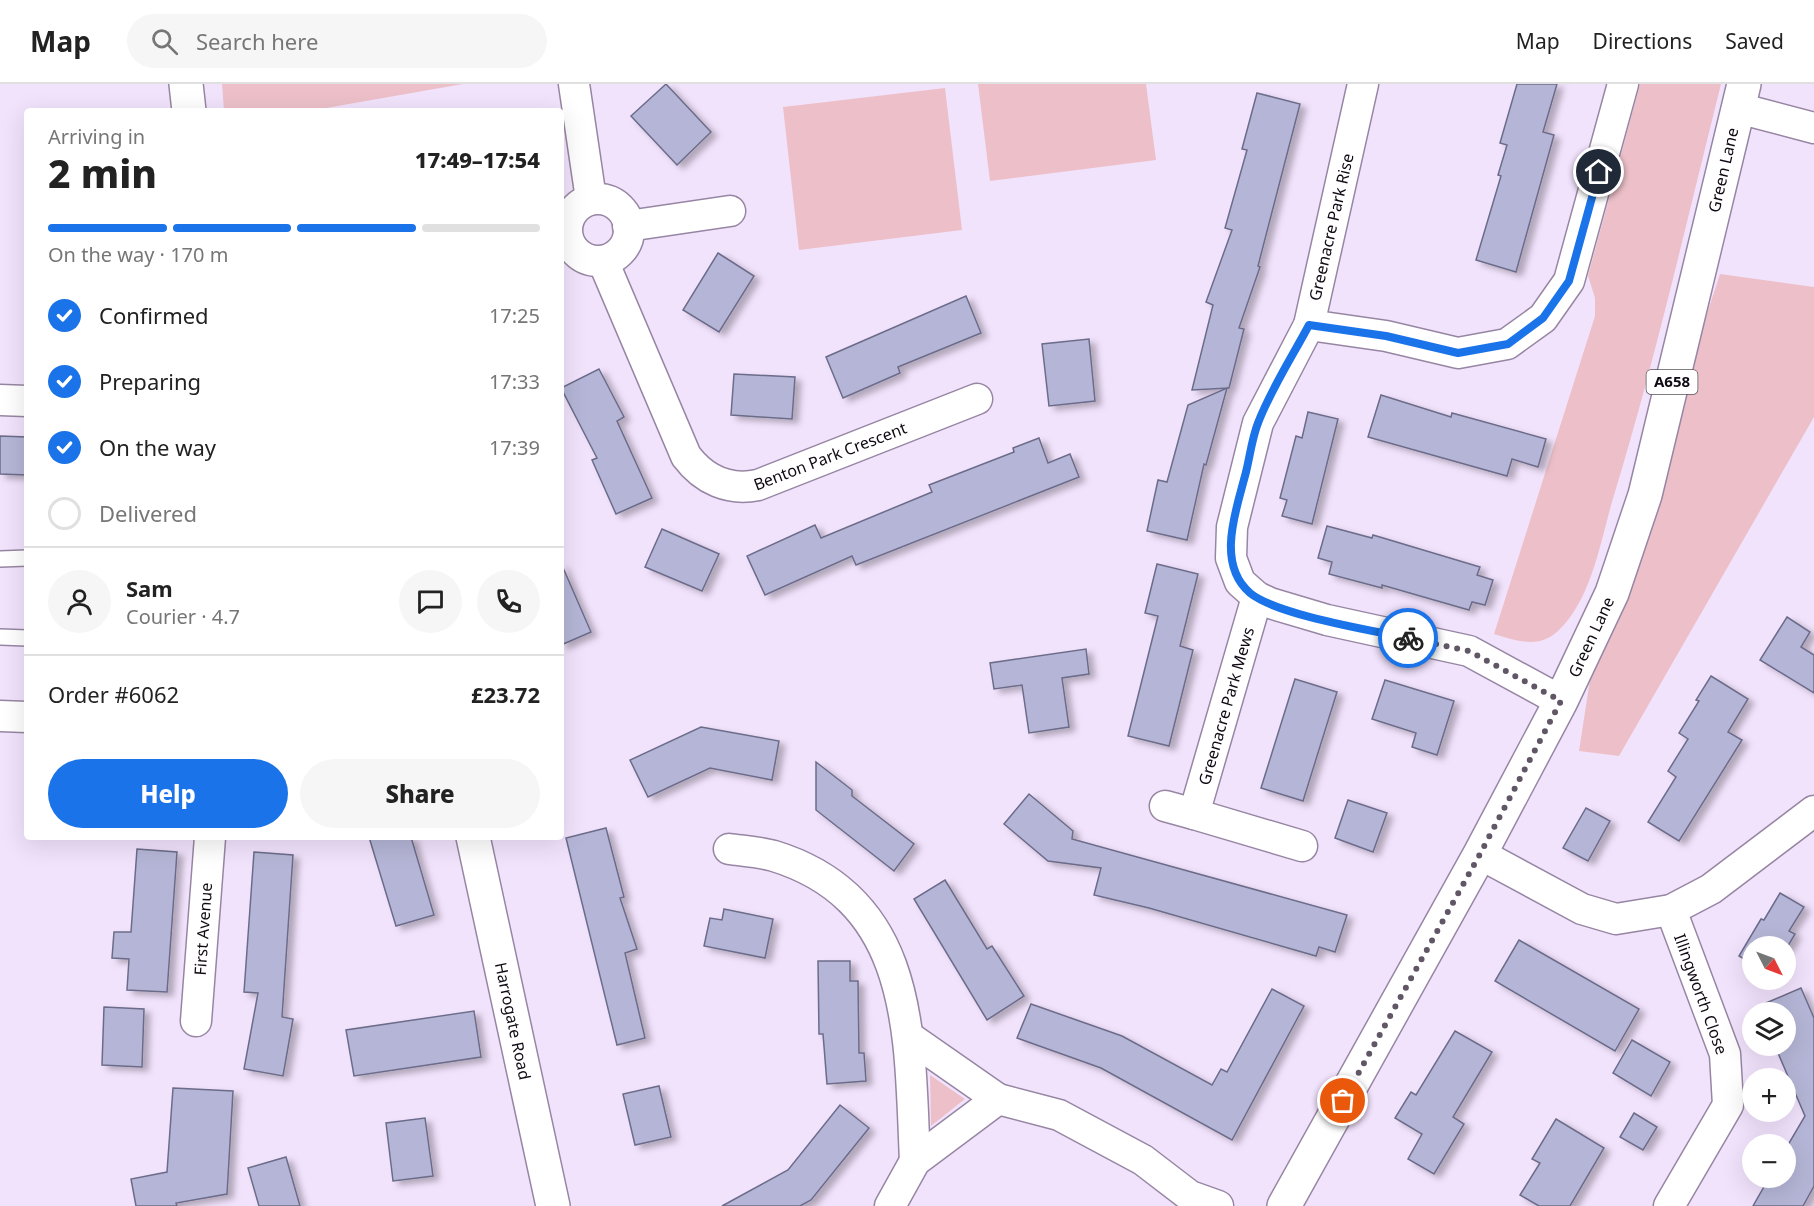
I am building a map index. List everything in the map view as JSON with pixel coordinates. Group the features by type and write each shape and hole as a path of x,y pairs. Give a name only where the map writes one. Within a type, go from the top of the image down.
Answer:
{"main road":[{"path":"186,84 189,108"},
{"name":"Green Lane","path":"1284,1206 1480,854 1561,701 1612,593 1645,495 1741,96"},
{"name":"Harrogate Road","path":"474,840 553,1206"}],"street":[{"path":"573,84 591,199"},
{"name":"Greenacre Park Rise","path":"1363,84 1309,325 1258,423 1232,527 1231,558 1240,582 1257,597 1327,621 1469,651 1561,701"},
{"path":"1309,325 1386,336 1458,353 1508,344 1543,318 1569,281 1623,84"},
{"path":"1741,96 1814,128"},
{"path":"591,199 608,200 617,205 623,212 628,226 626,242 621,250 603,261 582,257 564,237 573,211 591,199"},
{"path":"628,226 730,210"},
{"name":"Benton Park Crescent","path":"603,261 686,456 694,466 718,483 733,487 758,485 977,399"},
{"path":"0,400 24,401"},
{"name":"Greenacre Park Mews","path":"1194,814 1257,597"},
{"path":"0,716 24,717"},
{"path":"1164,806 1302,846"},
{"path":"1480,854 1582,909 1616,919 1671,910 1711,890 1814,812"},
{"name":"First Avenue","path":"196,1021 210,840"},
{"path":"729,849 772,855 807,868 846,896 871,923 890,957 909,1036 915,1161"},
{"name":"Illingworth Close","path":"1669,1206 1728,1105 1725,1054 1671,910"},
{"path":"909,1036 998,1099 1059,1115 1143,1160 1190,1196 1218,1206"},
{"path":"890,1206 915,1161 998,1099"}],"lane":[{"path":"0,559 24,558"},
{"path":"0,637 24,638"}],"shaded area":[{"path":"222,84 463,84 326,108 224,108"},
{"path":"978,84 1146,84 1156,160 990,181"},
{"path":"1640,84 1721,84 1656,346 1593,571 1579,604 1551,637 1535,642 1511,639 1494,634 1595,316 1595,298 1588,276"},
{"path":"945,88 962,230 799,250 783,107"},
{"path":"1720,274 1814,287 1814,417 1619,756 1579,751 1593,660"},
{"path":"930,1075 965,1099 931,1126"}],"building":[{"path":"666,84 711,132 677,165 631,116"},
{"path":"1517,84 1557,84 1543,132 1554,135 1516,272 1476,260 1501,176 1498,175 1507,145 1500,143"},
{"path":"1257,93 1300,104 1258,266 1260,267 1239,328 1244,329 1229,388 1192,390 1213,305 1206,302 1232,230 1225,228 1247,150 1242,149"},
{"path":"718,253 754,276 719,332 683,310"},
{"path":"966,296 981,333 898,367 900,373 843,398 826,357"},
{"path":"1089,339 1095,401 1049,406 1042,344"},
{"path":"599,369 624,417 617,421 652,498 616,514 592,460 597,458 564,394 564,386"},
{"path":"734,374 795,377 792,419 731,415"},
{"path":"1227,388 1206,465 1204,464 1187,540 1147,531 1158,480 1167,482 1188,405"},
{"path":"1381,395 1451,417 1452,413 1546,439 1538,467 1512,459 1507,476 1368,437"},
{"path":"1308,412 1338,419 1312,524 1282,516 1287,500 1280,498 1296,436 1302,438"},
{"path":"0,436 24,437 24,475 0,474"},
{"path":"1039,438 1048,463 1070,454 1079,477 856,565 852,556 765,595 747,556 815,525 821,538 932,492 929,485 1014,452 1013,448"},
{"path":"1327,526 1372,538 1373,535 1480,567 1477,575 1493,580 1485,605 1472,602 1469,610 1382,585 1382,588 1329,574 1332,562 1318,558"},
{"path":"662,529 719,554 702,591 645,567"},
{"path":"1157,564 1198,574 1180,646 1193,650 1169,746 1128,736 1158,616 1145,613"},
{"path":"564,570 591,632 564,644"},
{"path":"1787,617 1810,632 1801,647 1814,655 1814,693 1760,660"},
{"path":"1086,649 1089,674 1062,678 1069,727 1029,733 1022,685 994,689 990,663"},
{"path":"1711,676 1748,699 1728,732 1742,740 1679,841 1648,822 1676,777 1668,771 1688,739 1679,733"},
{"path":"1295,679 1337,692 1303,801 1261,788"},
{"path":"1385,680 1454,701 1437,755 1412,747 1416,733 1372,719"},
{"path":"701,727 779,741 772,780 710,768 648,797 630,760"},
{"path":"816,762 852,790 852,796 914,844 894,871 816,810"},
{"path":"1029,794 1073,831 1072,839 1347,915 1335,952 1319,947 1316,956 1149,908 1094,895 1101,868 1048,861 1004,824"},
{"path":"1348,800 1387,813 1373,852 1335,838"},
{"path":"1586,808 1610,821 1588,861 1563,848"},
{"path":"606,828 624,897 620,898 637,949 625,953 645,1038 617,1045 566,838"},
{"path":"370,840 412,840 434,915 396,926"},
{"path":"137,849 177,852 167,992 127,990 129,959 112,958 114,932 131,932"},
{"path":"254,852 293,855 282,1017 293,1019 283,1076 244,1069 258,993 244,992"},
{"path":"945,880 987,949 992,946 1024,996 987,1020 914,899"},
{"path":"1780,893 1804,907 1789,931 1795,934 1794,936 1751,936 1761,919 1764,920"},
{"path":"724,909 773,919 765,958 704,946 710,918 722,920"},
{"path":"1519,940 1639,1009 1615,1051 1495,981"},
{"path":"818,961 850,961 850,981 858,981 859,1053 864,1053 866,1081 827,1084 823,1034 819,1034"},
{"path":"1801,988 1814,1018 1814,1186 1803,1206 1753,1206 1763,1188 1796,1188 1794,1134 1805,1116 1796,1095 1796,1068 1784,1068 1779,1056 1796,1056 1796,1002 1768,1002"},
{"path":"1272,989 1304,1006 1232,1140 1101,1068 1017,1038 1031,1004 1122,1036 1212,1085 1221,1069 1227,1072"},
{"path":"104,1007 144,1009 142,1067 102,1065"},
{"path":"474,1011 481,1057 354,1076 346,1030"},
{"path":"1455,1031 1492,1052 1453,1117 1464,1124 1434,1174 1408,1159 1422,1134 1395,1118 1411,1092 1416,1095"},
{"path":"1632,1040 1670,1062 1651,1096 1613,1073"},
{"path":"659,1086 671,1137 635,1145 623,1094"},
{"path":"173,1088 233,1091 227,1194 176,1203 177,1206 136,1206 131,1179 167,1172"},
{"path":"840,1105 869,1128 811,1200 800,1206 722,1206 788,1170"},
{"path":"1634,1113 1657,1127 1643,1150 1620,1137"},
{"path":"425,1118 433,1176 393,1181 386,1123"},
{"path":"1556,1119 1604,1148 1570,1206 1539,1206 1520,1195 1540,1163 1532,1159"},
{"path":"286,1157 300,1206 259,1206 248,1168"}],"way so far":[{"path":"1343,1101 1480,854 1561,701 1469,651 1408,638"}],"route":[{"path":"1408,638 1327,621 1270,603 1248,591 1240,582 1231,558 1232,527 1258,423 1309,325 1386,336 1458,353 1508,344 1543,318 1569,281 1599,172"}]}
